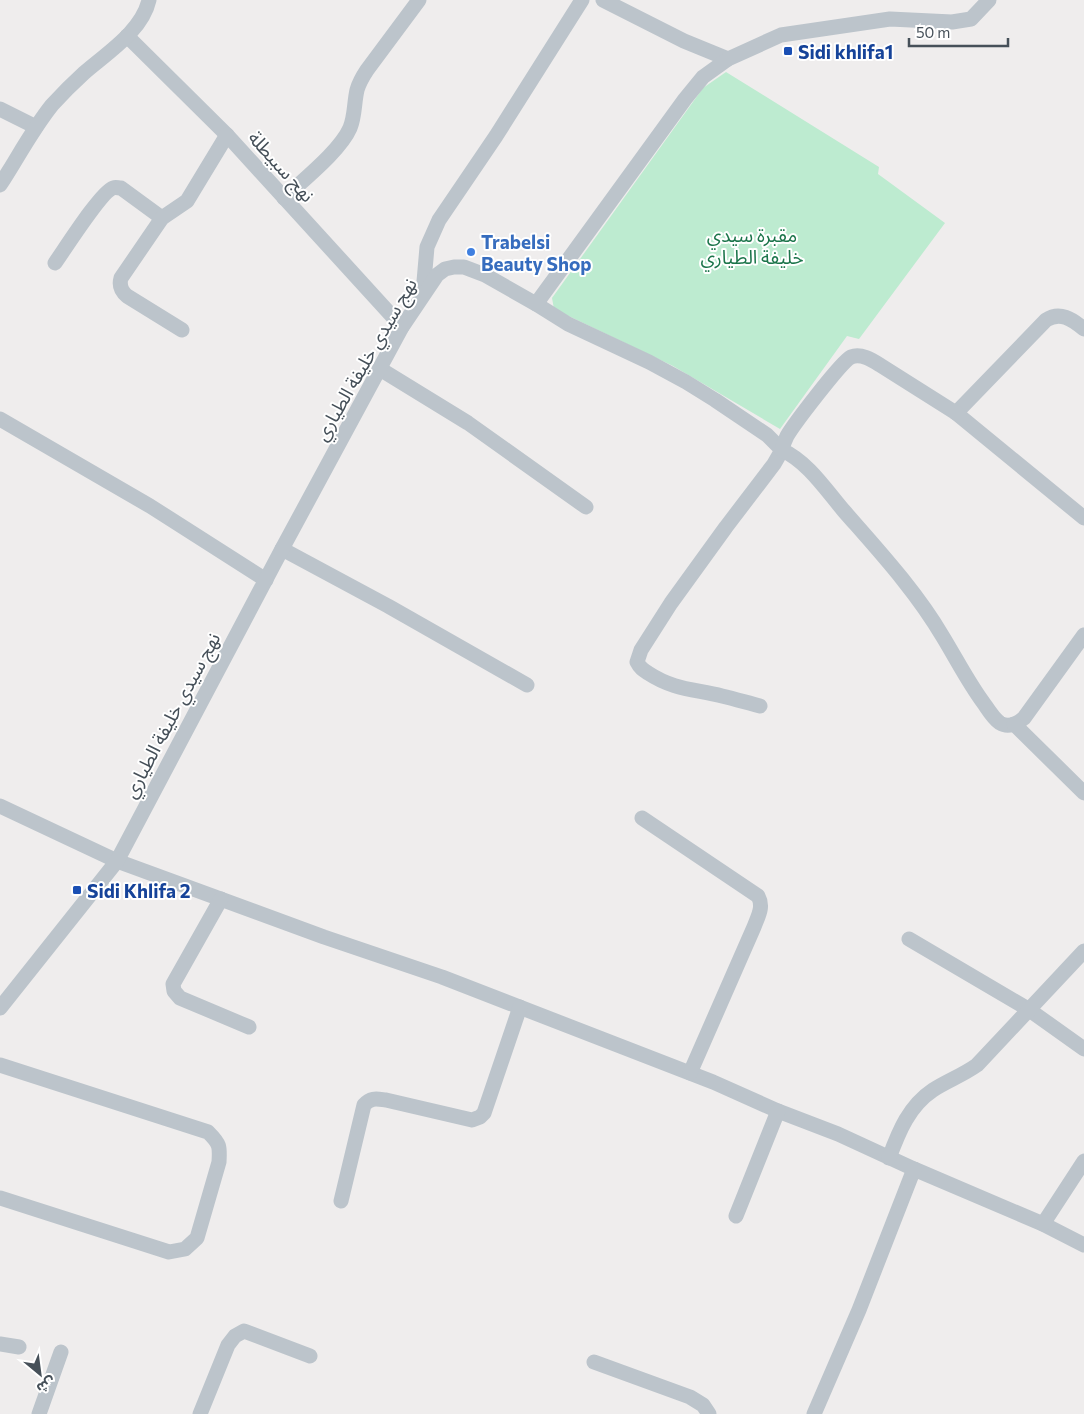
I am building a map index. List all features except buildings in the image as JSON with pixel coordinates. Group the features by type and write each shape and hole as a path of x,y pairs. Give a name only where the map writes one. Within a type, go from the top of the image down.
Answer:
{"street":[{"path":"0,185 36,127 53,104 68,88 127,36 146,8 149,0"},
{"path":"284,198 340,145 350,128 360,82 419,0"},
{"path":"423,295 427,247 439,220 496,136 582,0"},
{"path":"603,0 684,41 728,59"},
{"path":"536,304 684,99 703,77 728,59 781,35 890,19 952,22 971,19 989,0"},
{"name":"نهج سبيطلة","path":"127,36 227,135 402,328"},
{"path":"0,109 36,127"},
{"path":"182,330 127,296 123,292 120,278 162,218 187,202 227,135"},
{"path":"55,262 98,201 114,188 121,188 162,218"},
{"name":"نهج سيدي خليفة الطياري","path":"0,1008 118,861 282,549 402,328 423,295 437,276 445,269 464,267 485,275 568,324 649,362 686,382 767,435 782,450 790,454 817,478 913,591 993,716 1006,726 1014,724"},
{"path":"956,413 1046,320 1059,316 1074,321 1084,328"},
{"path":"760,706 720,695 673,686 641,668 637,662 642,650 672,603 774,464 788,435 835,372 851,357 860,356 869,359 956,413 1084,518"},
{"path":"380,369 468,423 586,507"},
{"path":"0,419 150,506 266,580"},
{"path":"282,549 527,684"},
{"path":"1084,635 1024,718 1014,724 1084,793"},
{"path":"0,806 118,861 324,937 442,977 690,1073 778,1111 838,1134 1043,1224 1084,1245"},
{"path":"642,818 758,896 761,903 761,909 754,927 690,1073"},
{"path":"221,899 173,984 174,990 180,998 249,1027"},
{"path":"910,939 1028,1009 1084,1049"},
{"path":"889,1158 896,1138 915,1105 934,1090 966,1073 977,1064 1084,951"},
{"path":"341,1201 364,1105 374,1098 472,1120 480,1117 484,1113 520,1007"},
{"path":"0,1065 208,1132 218,1142 220,1152 219,1162 197,1238 185,1249 169,1252 0,1198"},
{"path":"736,1216 778,1111"},
{"path":"1043,1224 1084,1161"},
{"path":"814,1414 859,1310 914,1169"},
{"path":"200,1414 228,1345 235,1336 244,1331 310,1356"},
{"path":"0,1344 19,1347"},
{"path":"39,1414 61,1352"},
{"path":"594,1362 690,1397 703,1405 709,1414"}],"green space":[{"name":"مقبرة سيدي خليفة الطياري","path":"726,72 879,167 878,174 945,223 859,339 847,336 780,429 673,366 554,309 552,298 703,88"}],"place":[{"name":"Sidi khlifa1","path":"788,51"},
{"name":"Trabelsi Beauty Shop","path":"471,252"},
{"name":"Sidi Khlifa 2","path":"77,890"}]}
